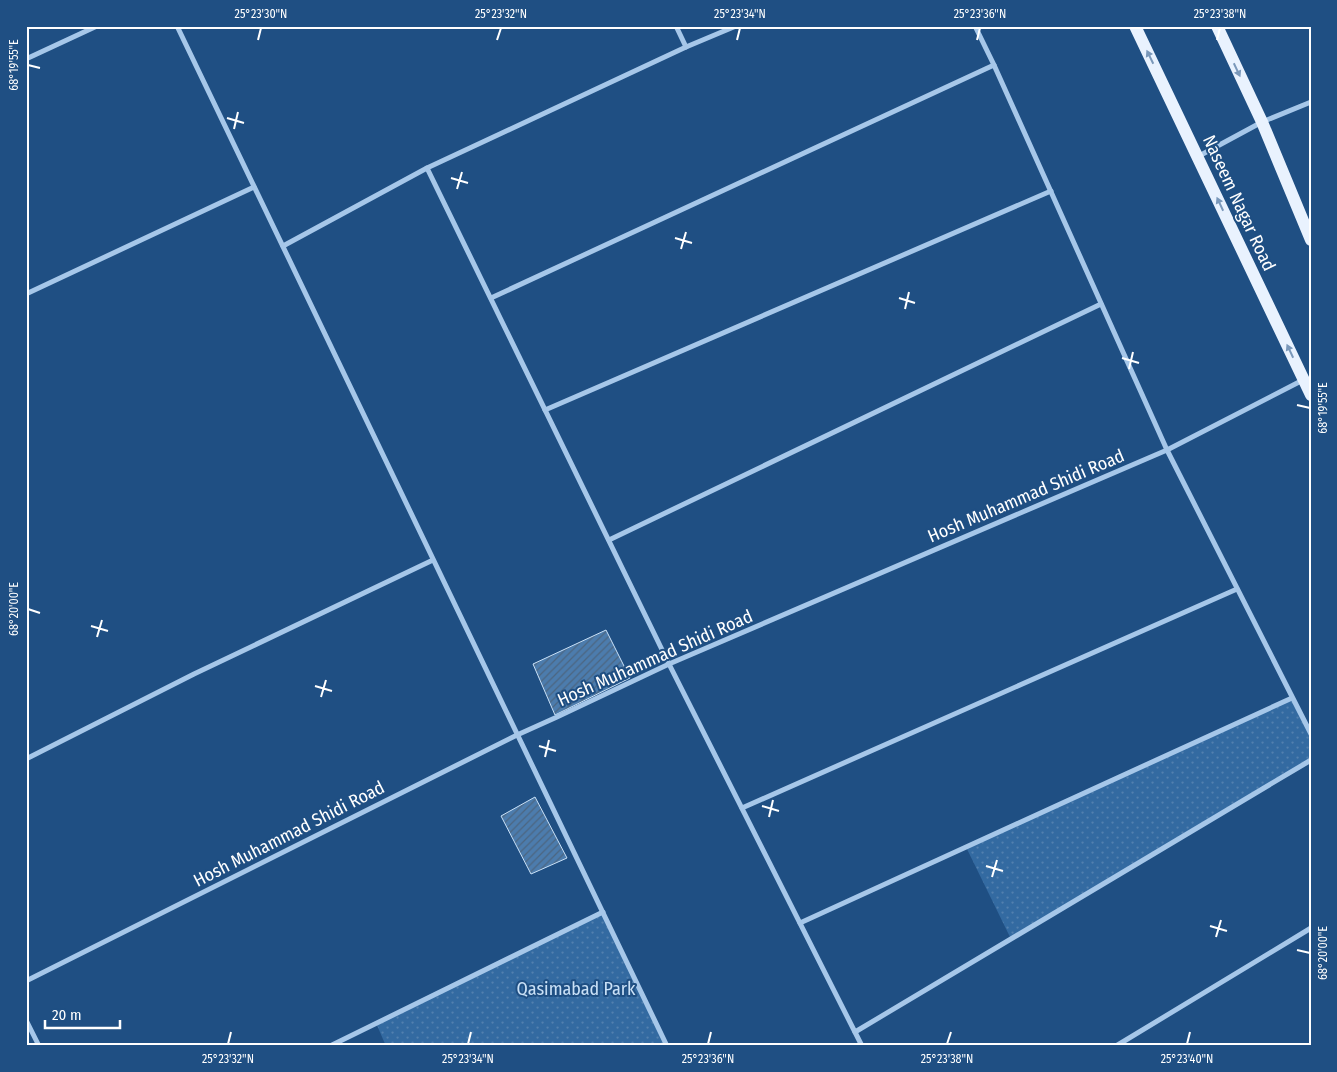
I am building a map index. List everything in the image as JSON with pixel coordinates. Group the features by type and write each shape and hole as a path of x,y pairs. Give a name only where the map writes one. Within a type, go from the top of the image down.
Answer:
{"main road":[{"name":"Naseem Nagar Road","path":"1135,26 1307,378 1311,395"},
{"path":"1217,26 1262,122 1311,240"}],"street":[{"path":"26,59 97,26"},
{"path":"177,26 667,1046"},
{"path":"676,26 686,47"},
{"path":"283,246 427,168 686,47 736,26"},
{"path":"975,26 1167,450 1311,734"},
{"path":"491,298 994,65"},
{"path":"1198,156 1262,122 1311,102"},
{"path":"427,168 669,664 862,1046"},
{"path":"26,294 254,187"},
{"path":"545,410 1050,191"},
{"path":"609,540 1101,304"},
{"name":"Hosh Muhammad Shidi Road","path":"26,981 517,734 669,664 1167,450 1307,378"},
{"path":"26,759 194,674 434,560"},
{"path":"742,808 1237,589"},
{"path":"800,923 1292,698"},
{"path":"855,1032 1311,760"},
{"path":"330,1046 603,912"},
{"path":"1116,1046 1311,928"},
{"path":"26,1020 39,1046"}],"green space":[{"path":"1292,698 1311,734 1311,760 1011,939 966,847"},
{"name":"Qasimabad Park","path":"603,912 667,1046 386,1046 376,1023"}],"building":[{"path":"606,630 630,678 555,715 533,664"},
{"path":"535,797 567,858 531,874 501,816"}]}
